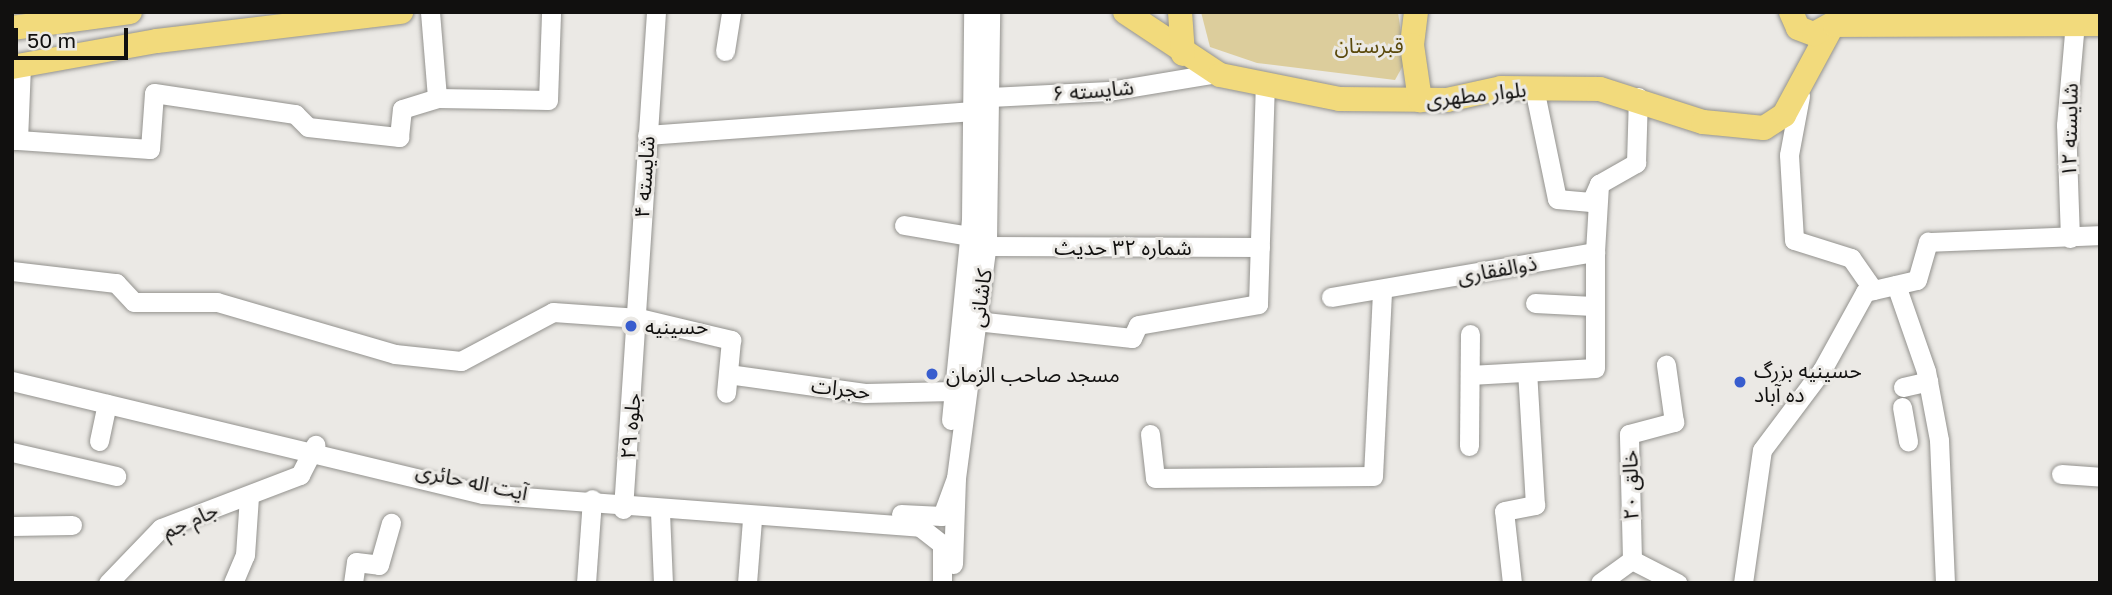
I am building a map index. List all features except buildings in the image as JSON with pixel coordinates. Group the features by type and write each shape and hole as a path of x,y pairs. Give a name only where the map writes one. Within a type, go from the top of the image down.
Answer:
{"main road":[{"path":"17,67 311,18 401,12"},
{"name":"بلوار مطهری","path":"1125,12 1183,54 1216,73 1340,99 1420,100 1534,88 1600,89 1638,97 1703,122 1764,128 1784,114 1835,22"},
{"path":"1180,12 1183,54"},
{"path":"1416,12 1412,45 1420,100"},
{"path":"12,28 114,13"},
{"path":"1788,15 1814,34 1835,22 2100,24"}],"street":[{"path":"44,12 69,20"},
{"path":"430,12 437,98"},
{"path":"17,67 15,140 150,149 154,93 295,114 308,127 399,136 402,109 437,98 548,100 551,12"},
{"name":"شایسته ۴","path":"636,342 656,12"},
{"path":"725,51 731,12"},
{"name":"کاشانی","path":"949,577 956,478 976,321 978,241 973,12"},
{"name":"کاشانی","path":"942,544 942,516 954,391 978,241 990,97 990,12"},
{"name":"شایسته ۱۲","path":"2070,238 2066,125 2075,23"},
{"name":"شایسته ۶","path":"990,97 1109,91 1216,73"},
{"path":"976,321 1132,338 1138,324 1258,304 1265,82"},
{"path":"1802,84 1789,155 1794,240 1850,258 1873,290"},
{"path":"1534,88 1556,199 1591,202 1599,184 1636,163 1638,97"},
{"path":"647,135 974,111 990,97"},
{"path":"1470,375 1595,368 1593,306 1599,184"},
{"name":"شماره ۳۲ حدیث","path":"904,225 978,241 1260,247"},
{"path":"1743,583 1762,450 1822,370 1866,292 1917,280 1928,242 2100,235"},
{"name":"ذوالفقاری","path":"1331,297 1595,252"},
{"path":"12,271 116,283 134,302 217,302 258,310 395,354 461,361 553,312 639,318"},
{"path":"1896,285 1928,381 1934,413 1945,583"},
{"path":"1150,434 1154,478 1373,476 1382,289"},
{"path":"1535,303 1593,306"},
{"name":"حجرات","path":"639,318 731,341 727,384 866,393 954,391"},
{"path":"1469,446 1470,334"},
{"name":"جلوه ۲۹","path":"623,505 636,342"},
{"name":"خالق ۲۰","path":"1632,559 1629,434 1674,422 1666,365"},
{"name":"آیت اله حائری","path":"12,369 314,448"},
{"path":"1513,583 1504,511 1535,505 1527,372"},
{"name":"آیت اله حائری","path":"12,381 480,486 592,503 942,516"},
{"path":"1903,387 1928,381"},
{"path":"99,441 107,404"},
{"path":"1908,441 1903,413 1934,413"},
{"name":"جام جم","path":"110,582 161,528 300,475 314,448"},
{"path":"12,452 116,476"},
{"path":"2061,474 2100,477"},
{"path":"942,516 956,478"},
{"path":"233,583 245,555 249,496"},
{"path":"586,583 592,503"},
{"name":"آیت اله حائری","path":"623,505 660,512 752,519 902,525 931,531 942,544"},
{"path":"660,512 663,583"},
{"path":"747,583 752,519"},
{"path":"353,583 356,562 379,565 391,523"},
{"path":"12,526 72,525"},
{"path":"942,544 949,577"},
{"path":"1600,583 1632,559 1677,583"}],"green space":[{"name":"قبرستان","path":"1201,12 1398,12 1405,62 1395,80 1257,63 1210,47"}],"place":[{"name":"حسینیه","path":"631,326"},
{"name":"مسجد صاحب الزمان","path":"932,374"},
{"name":"حسینیه بزرگ ده آباد","path":"1740,382"}]}
